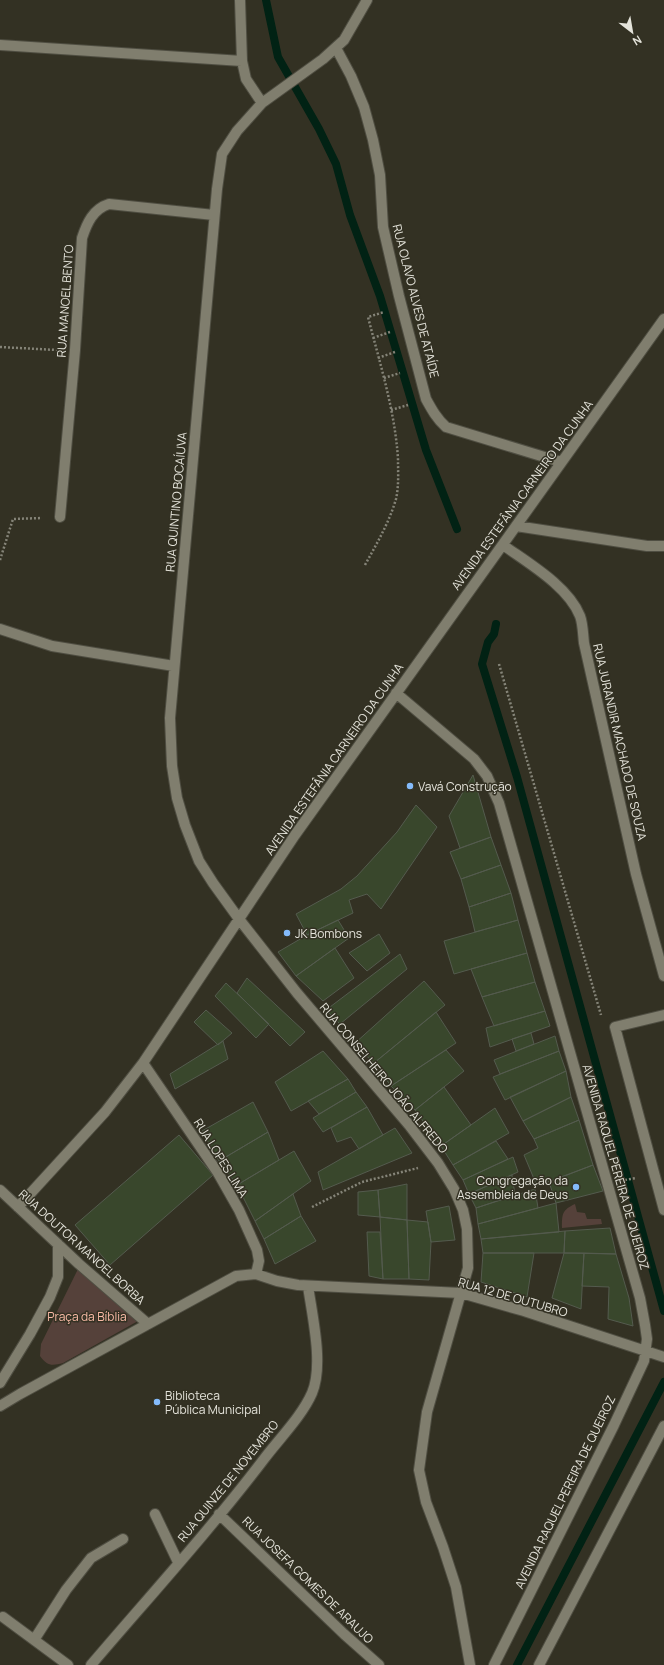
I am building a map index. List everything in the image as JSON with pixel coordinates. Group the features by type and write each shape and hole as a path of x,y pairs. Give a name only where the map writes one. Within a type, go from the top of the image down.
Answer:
{"street":[{"path":"240,0 242,62 246,79 262,103"},
{"path":"336,48 344,40 367,0"},
{"path":"0,45 242,62"},
{"name":"RUA QUINTINO BOCAÍUVA","path":"239,919 212,883 199,861 185,825 172,766 170,718 214,215 222,154 237,131 262,103 336,48"},
{"name":"RUA OLAVO ALVES DE ATAÍDE","path":"336,48 351,76 364,107 373,140 380,175 383,227 399,296 426,399 433,412 446,427 561,462"},
{"name":"RUA MANOEL BENTO","path":"60,516 75,350 82,238 86,225 92,214 101,206 109,204 214,215"},
{"name":"AVENIDA ESTEFÂNIA CARNEIRO DA CUNHA","path":"18,1207 105,1112 143,1063 295,835 664,319"},
{"path":"516,526 647,546 664,546"},
{"name":"RUA JURANDIR MACHADO DE SOUZA","path":"503,544 563,589 572,601 580,616 584,643 636,874 664,976"},
{"path":"0,629 52,646 174,666"},
{"name":"AVENIDA RAQUEL PEREIRA DE QUEIROZ","path":"396,693 474,759 487,776 499,804 640,1298 645,1325 646,1340 644,1361 614,1425 494,1665"},
{"name":"RUA CONSELHEIRO JOÃO ALFREDO","path":"239,919 297,994 409,1126 438,1163 454,1188 463,1210 467,1230 468,1268 427,1412 419,1470 426,1502 456,1587 470,1665"},
{"path":"664,1015 615,1027 659,1173 664,1210"},
{"name":"RUA LOPES LIMA","path":"143,1063 218,1173 239,1210 257,1250 259,1261 256,1274"},
{"name":"RUA DOUTOR MANOEL BORBA","path":"0,1190 148,1324"},
{"path":"0,1383 30,1334 50,1297 58,1277 58,1244"},
{"path":"0,1406 236,1276 256,1274"},
{"name":"RUA 12 DE OUTUBRO","path":"256,1274 277,1281 308,1286 461,1293 524,1311 660,1356"},
{"name":"RUA QUINZE DE NOVEMBRO","path":"91,1665 252,1475 296,1418 312,1393 316,1378 316,1347 308,1286"},
{"path":"539,1665 664,1426"},
{"path":"155,1514 178,1562"},
{"name":"RUA JOSEFA GOMES DE ARAUJO","path":"219,1514 344,1634 379,1665"},
{"path":"34,1640 66,1590 91,1558 123,1539"},
{"path":"3,1618 68,1665"}],"path":[{"path":"365,565 387,525 396,498 398,477 397,441 384,378 368,317 380,313"},
{"path":"373,338 388,332"},
{"path":"0,347 75,350"},
{"path":"378,358 393,353"},
{"path":"384,378 399,374"},
{"path":"391,410 409,404"},
{"path":"0,560 13,519 60,516"},
{"path":"499,664 599,1015 615,1027"},
{"path":"312,1207 362,1182 438,1163"},
{"path":"621,1180 635,1178"}],"green space":[{"path":"575,1204 577,1212 585,1213 587,1219 601,1219 602,1224 562,1228 562,1219 565,1211 567,1208"},
{"name":"Praça da Bíblia","path":"78,1269 138,1321 63,1363 56,1365 50,1364 45,1362 40,1356 41,1344"}],"building":[{"path":"473,775 491,837 460,848 449,816"},
{"path":"416,805 437,827 381,909 367,894 349,900 353,913 307,935 296,914 341,889 357,876 397,832"},
{"path":"491,837 501,865 461,879 450,852"},
{"path":"501,865 511,893 469,907 461,879"},
{"path":"511,893 518,920 475,932 469,907"},
{"path":"338,920 349,938 296,976 278,952 307,935"},
{"path":"518,920 527,953 454,974 444,941"},
{"path":"379,934 390,953 367,971 349,953"},
{"path":"335,948 354,978 323,1001 296,976"},
{"path":"527,953 535,982 482,997 471,969"},
{"path":"400,954 407,969 340,1024 326,1010"},
{"path":"247,978 305,1032 290,1046 237,993"},
{"path":"424,981 445,1005 374,1063 354,1044"},
{"path":"535,982 545,1011 494,1026 482,997"},
{"path":"226,983 269,1024 256,1038 215,996"},
{"path":"206,1010 232,1033 218,1045 194,1022"},
{"path":"545,1011 550,1026 490,1047 486,1028"},
{"path":"436,1012 456,1043 391,1086 374,1063"},
{"path":"531,1033 534,1044 516,1051 512,1039"},
{"path":"555,1036 559,1051 500,1074 494,1060"},
{"path":"223,1041 228,1059 175,1089 170,1074"},
{"path":"446,1050 464,1071 415,1110 391,1086"},
{"path":"323,1051 348,1079 291,1111 275,1082"},
{"path":"559,1051 566,1071 505,1100 493,1077"},
{"path":"566,1071 571,1097 523,1121 510,1097"},
{"path":"348,1079 356,1092 319,1114 308,1101"},
{"path":"444,1087 471,1125 441,1146 415,1110"},
{"path":"356,1092 367,1107 323,1132 313,1118"},
{"path":"571,1097 579,1120 534,1139 523,1121"},
{"path":"253,1102 268,1132 219,1161 202,1131"},
{"path":"367,1107 383,1135 359,1149 351,1137 337,1142 331,1128"},
{"path":"495,1108 509,1133 453,1165 441,1146"},
{"path":"579,1120 593,1165 537,1186 524,1155 538,1148 534,1139"},
{"path":"395,1128 412,1153 323,1190 318,1172"},
{"path":"268,1132 279,1160 237,1185 219,1161"},
{"path":"179,1135 213,1175 110,1265 75,1225"},
{"path":"496,1141 508,1159 463,1180 453,1165"},
{"path":"294,1151 311,1181 255,1221 237,1185"},
{"path":"513,1157 518,1172 469,1194 463,1180"},
{"name":"Congregação da Assembleia de Deus","path":"593,1165 603,1191 556,1203 549,1182"},
{"path":"512,1175 515,1195 476,1208 469,1194"},
{"path":"407,1184 407,1220 380,1217 378,1190"},
{"path":"535,1189 538,1208 478,1224 476,1208"},
{"path":"378,1190 380,1217 358,1215 358,1192"},
{"path":"293,1194 301,1216 264,1239 255,1221"},
{"path":"556,1203 559,1232 481,1239 478,1224"},
{"path":"449,1206 455,1240 431,1242 426,1211"},
{"path":"301,1216 316,1241 275,1264 264,1239"},
{"path":"380,1217 407,1220 409,1279 383,1279"},
{"path":"407,1220 428,1222 431,1242 429,1280 409,1279"},
{"path":"610,1228 616,1254 564,1253 565,1231"},
{"path":"565,1231 564,1253 483,1253 481,1239"},
{"path":"367,1232 380,1232 383,1279 369,1276"},
{"path":"483,1253 534,1253 527,1297 481,1282"},
{"path":"564,1253 584,1253 581,1309 552,1298"},
{"path":"584,1253 616,1254 629,1298 633,1326 608,1319 609,1287 582,1286"}],"waterway":[{"path":"266,0 278,57 319,129 336,164 350,215 380,296 426,450 457,529"},
{"path":"496,624 494,634 488,642 482,664 517,777 664,1311"},
{"path":"517,1665 664,1382"}],"place":[{"name":"Vavá Construção","path":"410,786"},
{"name":"JK Bombons","path":"287,933"},
{"name":"Congregação da Assembleia de Deus","path":"576,1187"},
{"name":"Biblioteca Pública Municipal","path":"157,1402"}]}
